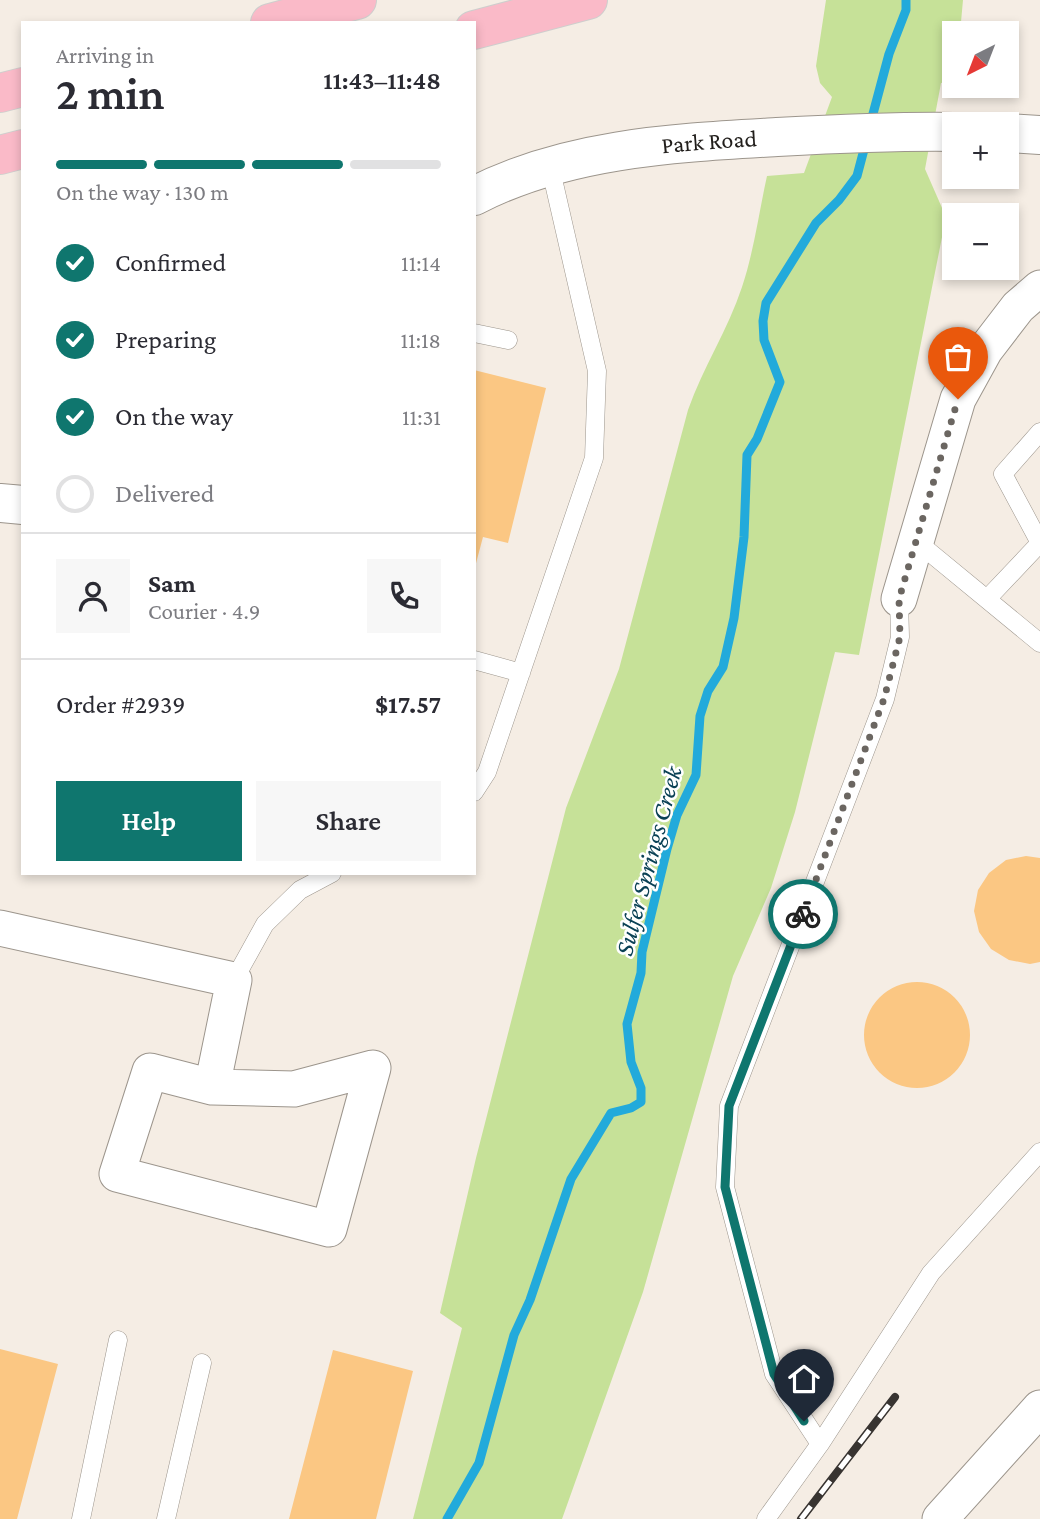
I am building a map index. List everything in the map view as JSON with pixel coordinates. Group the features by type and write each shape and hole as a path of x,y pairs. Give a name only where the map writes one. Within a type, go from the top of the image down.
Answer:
{"highway":[{"path":"278,21 357,0"},
{"path":"476,29 588,0"},
{"path":"0,93 21,88"},
{"path":"0,155 21,150"}],"street":[{"name":"Park Road","path":"476,195 550,166 607,153 682,142 942,132"},
{"path":"1019,134 1040,135"},
{"path":"899,599 958,399 985,349 1018,307 1040,288"},
{"path":"0,503 21,505"},
{"path":"0,928 234,980 212,1087"},
{"path":"373,1068 329,1229 117,1174 150,1071 212,1087 293,1089 373,1068"},
{"path":"940,1519 1040,1408"}],"lane":[{"path":"476,789 487,772 594,458 597,371 550,166"},
{"path":"476,333 508,340"},
{"path":"987,599 1040,543 1003,474 1040,432"},
{"path":"916,541 1040,643"},
{"path":"820,1444 774,1374 725,1187 729,1106 884,699 900,637 899,599"},
{"path":"476,661 521,673"},
{"path":"234,980 265,924 300,890 328,875"},
{"path":"766,1519 820,1444 931,1272 1040,1152"},
{"path":"81,1519 117,1340"},
{"path":"166,1519 202,1363"}],"green space":[{"path":"826,0 963,0 961,21 942,21 942,83 925,169 942,208 942,237 859,655 835,652 795,812 771,888 733,976 643,1292 562,1519 413,1519 462,1328 440,1313 476,1158 566,808 619,669 688,410 742,287 767,176 804,173 832,97 820,83 816,66"}],"building":[{"path":"476,370 546,388 508,543 483,537 476,563"},
{"path":"1026,856 1040,858 1040,962 1030,964 1009,960 991,949 979,932 974,911 978,890 989,873 1006,860"},
{"path":"917,982 937,986 955,997 966,1015 970,1035 966,1055 955,1073 937,1084 917,1088 897,1084 879,1073 868,1055 864,1035 868,1015 879,997 897,986"},
{"path":"0,1349 58,1364 17,1519 0,1519"},
{"path":"333,1350 413,1371 376,1519 289,1519"}],"waterway":[{"name":"Sulfer Springs Creek","path":"870,125 889,54 906,10 906,0"},
{"name":"Sulfer Springs Creek","path":"447,1519 479,1463 514,1335 530,1300 571,1179 611,1113 631,1108 641,1102 641,1088 631,1062 627,1024 641,973 642,952 667,849 677,815 696,775 700,716 708,691 723,667 734,618 744,537 747,455 757,439 780,382 764,340 766,303 816,223 839,200 857,176 866,142"}],"railway":[{"path":"801,1519 895,1397"}],"way so far":[{"path":"803,914 884,699 900,637 899,599 958,399"}],"route":[{"path":"803,914 729,1106 725,1187 774,1374 804,1421"}]}
